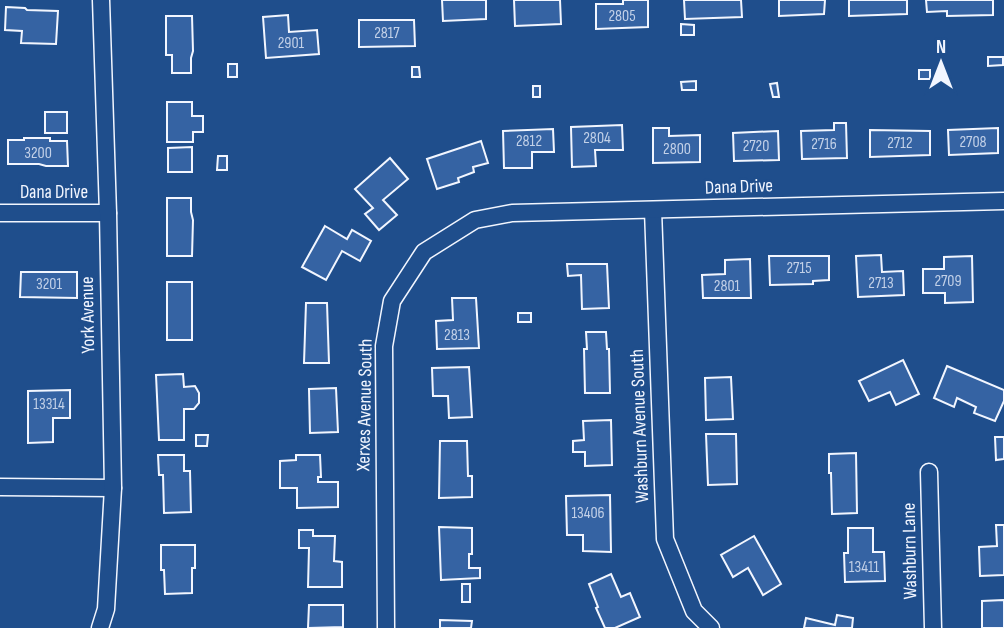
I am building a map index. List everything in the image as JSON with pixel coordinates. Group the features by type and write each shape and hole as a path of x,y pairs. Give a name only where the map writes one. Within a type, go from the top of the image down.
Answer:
{"street":[{"name":"York Avenue","path":"100,628 106,609 113,488 102,0"},
{"name":"Dana Drive","path":"475,220 512,213 1004,201"},
{"name":"Washburn Avenue South","path":"653,210 664,539 694,611 711,628"},
{"name":"Dana Drive","path":"0,213 108,213"},
{"name":"Xerxes Avenue South","path":"386,628 384,345 392,300 425,252 475,220"},
{"name":"Washburn Lane","path":"929,472 933,628"},
{"path":"0,487 113,488"}],"building":[{"path":"442,0 486,0 486,19 443,21"},
{"path":"514,0 560,0 561,24 515,26"},
{"path":"623,0 648,0 648,27 596,29 596,4 623,4"},
{"path":"684,0 741,0 742,17 685,19"},
{"path":"779,0 825,0 824,14 779,16"},
{"path":"849,0 907,0 907,14 849,16"},
{"path":"926,0 993,0 993,15 947,16 947,11 927,12"},
{"path":"6,7 58,11 56,44 21,43 22,31 5,30"},
{"path":"288,15 289,32 317,30 319,54 266,58 263,17"},
{"path":"166,16 192,16 191,73 172,73 172,55 166,55"},
{"path":"359,20 414,20 415,46 359,47"},
{"path":"681,24 694,25 694,35 681,35"},
{"path":"988,57 1003,57 1003,65 988,66"},
{"path":"228,64 237,64 237,77 228,77"},
{"path":"412,67 419,67 420,77 412,77"},
{"path":"919,70 930,70 930,79 919,79"},
{"path":"696,81 696,90 682,90 681,82"},
{"path":"777,83 779,97 773,97 770,84"},
{"path":"533,86 540,86 540,97 533,97"},
{"path":"167,102 192,102 192,116 203,116 203,132 193,132 193,142 167,142"},
{"path":"45,112 67,112 67,133 45,133"},
{"path":"834,123 846,123 847,158 802,159 801,131 834,130"},
{"path":"622,125 623,150 595,150 596,166 572,167 571,127"},
{"path":"653,128 669,128 669,136 700,135 700,162 653,163"},
{"path":"998,128 998,153 949,155 948,130"},
{"path":"553,129 554,152 532,152 532,168 504,168 503,131"},
{"path":"870,130 930,131 930,155 870,157"},
{"path":"778,131 779,160 734,161 733,133"},
{"path":"24,138 67,141 68,166 8,164 8,140"},
{"path":"481,141 488,163 473,167 474,172 458,178 459,182 437,189 427,159"},
{"path":"192,147 192,172 168,172 168,148"},
{"path":"218,156 227,156 227,170 217,170"},
{"path":"390,158 408,179 383,200 397,215 379,230 365,214 373,208 355,189"},
{"path":"167,198 191,198 192,256 167,256"},
{"path":"325,226 347,239 352,230 371,241 360,261 342,251 326,280 302,267"},
{"path":"881,255 882,272 903,271 904,295 858,297 856,256"},
{"path":"769,256 829,256 829,280 813,281 813,284 770,285"},
{"path":"972,256 973,302 945,303 945,293 923,293 923,269 944,269 944,257"},
{"path":"750,259 751,298 703,298 702,275 725,274 725,260"},
{"path":"567,264 607,264 609,308 582,309 581,275 568,276"},
{"path":"21,272 77,272 77,298 20,297"},
{"path":"167,282 192,282 192,340 167,340"},
{"path":"452,298 476,298 479,348 437,349 436,321 453,320"},
{"path":"306,303 327,303 329,363 304,363"},
{"path":"518,313 531,313 531,322 518,322"},
{"path":"586,332 606,332 610,393 585,393"},
{"path":"903,360 919,394 896,405 890,392 869,401 859,381"},
{"path":"947,366 1004,390 1004,401 995,421 974,413 976,407 957,398 954,407 934,398"},
{"path":"469,367 472,417 449,418 448,396 433,396 432,368"},
{"path":"183,374 184,387 195,386 199,393 199,403 194,409 184,409 184,440 159,440 156,375"},
{"path":"731,377 733,419 706,420 705,378"},
{"path":"336,388 338,432 310,433 309,389"},
{"path":"70,390 70,418 53,418 53,442 28,443 28,391"},
{"path":"611,420 612,465 585,466 585,452 573,452 573,441 584,440 583,421"},
{"path":"706,434 736,434 737,484 708,485"},
{"path":"196,435 208,435 207,446 196,446"},
{"path":"995,437 1004,437 1004,459 996,460"},
{"path":"440,441 467,441 468,476 472,476 472,497 439,498"},
{"path":"856,453 857,513 832,514 829,454"},
{"path":"158,455 184,455 184,471 190,471 191,512 164,513 163,475 159,475"},
{"path":"296,455 320,455 321,477 318,477 318,482 338,482 338,507 297,508 297,488 280,488 280,461 296,460"},
{"path":"610,495 611,552 583,551 583,535 567,535 566,496"},
{"path":"996,525 1004,525 1004,575 980,576 979,547 997,546"},
{"path":"439,527 472,528 469,568 480,568 480,578 441,580"},
{"path":"848,528 873,528 873,552 884,552 885,581 845,582 844,553 848,553"},
{"path":"299,530 313,530 313,536 335,536 334,561 342,562 342,587 308,587 309,548 299,548"},
{"path":"754,536 781,584 763,595 748,568 733,577 721,555"},
{"path":"161,545 195,545 192,593 165,594"},
{"path":"611,574 621,597 630,593 640,617 615,628 605,628 589,584"},
{"path":"462,584 470,584 470,602 462,602"},
{"path":"1004,600 1004,628 982,628 982,601"},
{"path":"309,605 343,605 343,627 308,628"},
{"path":"837,615 853,618 852,628 804,628 806,618 835,625"},
{"path":"440,620 472,621 471,628 440,628"}]}
